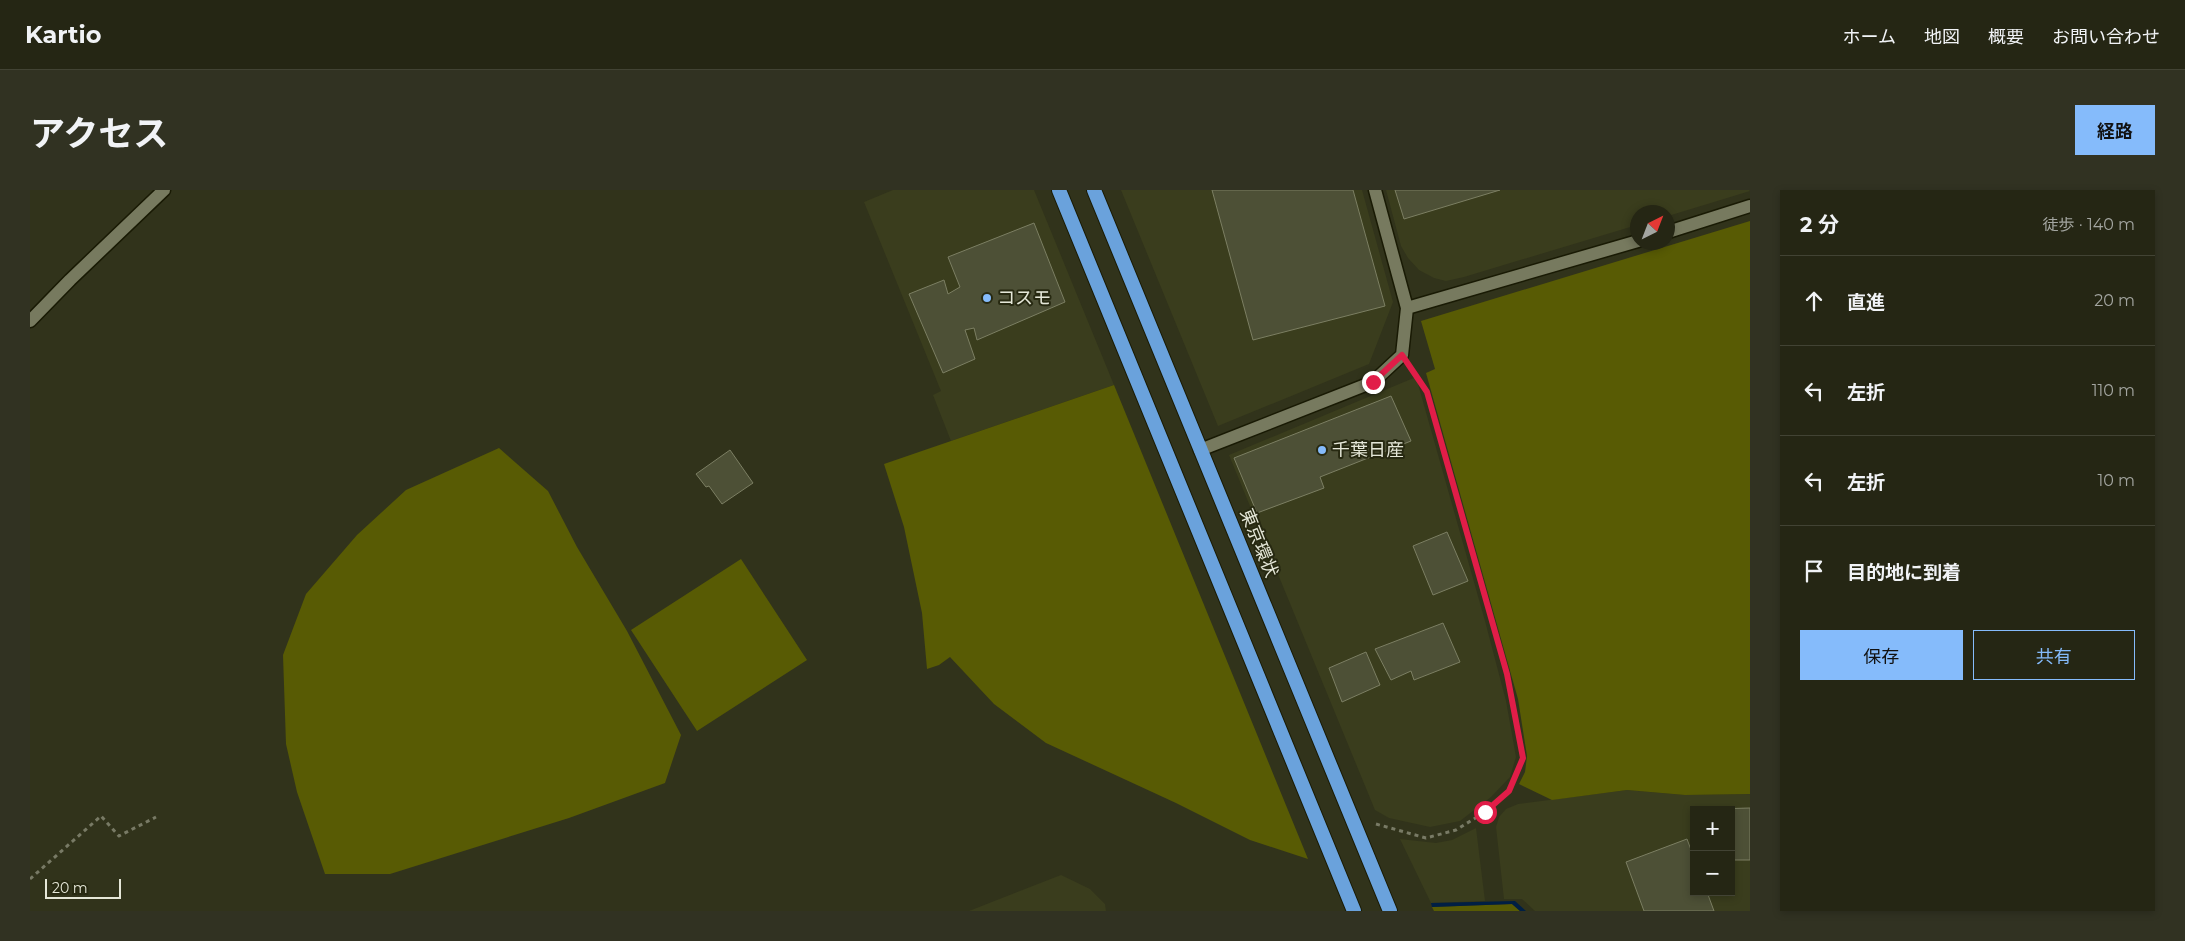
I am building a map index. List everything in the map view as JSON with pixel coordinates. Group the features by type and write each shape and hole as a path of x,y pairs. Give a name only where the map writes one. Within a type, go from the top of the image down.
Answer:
{"highway":[{"path":"1059,190 1354,911"},
{"name":"東京環状","path":"1094,190 1390,911"}],"street":[{"path":"30,321 164,190"},
{"path":"1200,450 1373,382 1402,355 1407,308 1374,190"},
{"path":"1675,230 1750,206"},
{"path":"1407,308 1630,243"}],"path":[{"path":"1376,824 1426,838 1456,830 1485,812 1509,791 1523,758 1507,674 1427,392 1402,355"},
{"path":"30,878 100,816 119,836 156,817"}],"shaded area":[{"path":"893,190 1034,190 1114,385 951,441 933,395 941,391 864,202"},
{"path":"1121,190 1362,190 1393,302 1369,364 1218,426"},
{"path":"1386,190 1750,191 1675,214 1675,205 1630,205 1630,227 1446,281 1434,278 1419,270 1408,258 1401,246"},
{"path":"1750,221 1750,794 1685,795 1627,790 1552,800 1519,784 1525,772 1527,756 1518,699 1426,373 1435,369 1421,321 1655,250 1675,250 1675,244"},
{"path":"1416,377 1485,621 1506,701 1516,757 1510,777 1491,797 1460,821 1430,827 1389,818 1375,810 1229,455"},
{"path":"1114,385 1308,859 1250,840 1176,803 1046,743 994,704 950,657 939,665 927,669 922,613 904,527 884,464"},
{"path":"499,448 548,491 577,547 627,631 681,735 665,783 569,818 390,874 325,874 297,792 286,744 283,655 306,594 357,535 406,490"},
{"path":"741,559 807,660 697,731 631,630"},
{"path":"1627,790 1685,795 1750,794 1750,911 1535,911 1522,899 1504,899 1496,827 1499,817 1506,809 1518,804"},
{"path":"1476,828 1485,901 1431,903 1400,839 1436,843 1452,840"},
{"path":"1061,875 1090,889 1105,904 1106,911 969,911"},
{"path":"1512,904 1520,911 1434,911 1432,907"}],"water":[{"path":"1515,901 1526,911 1520,911 1512,904 1432,907 1431,903"}],"building":[{"path":"1212,190 1353,190 1385,306 1253,340"},
{"path":"1395,190 1500,190 1404,219"},
{"name":"コスモ","path":"1034,223 1065,302 977,340 974,328 965,330 975,359 943,373 909,294 944,280 948,294 960,287 948,257"},
{"name":"千葉日産","path":"1391,396 1411,441 1320,477 1324,488 1257,513 1234,458"},
{"path":"730,450 753,483 722,504 709,486 706,487 696,474"},
{"path":"1447,532 1468,581 1433,595 1413,546"},
{"path":"1443,623 1460,662 1414,680 1411,671 1391,680 1375,649"},
{"path":"1366,652 1380,685 1342,702 1329,668"},
{"path":"1735,808 1750,808 1750,860 1735,860"},
{"path":"1687,839 1690,847 1690,896 1708,896 1714,911 1644,911 1626,862"}],"place":[{"name":"コスモ","path":"987,298"},
{"name":"千葉日産","path":"1322,450"}],"route":[{"path":"1373,382 1402,355 1427,392 1507,674 1523,758 1509,791 1485,812"}]}
